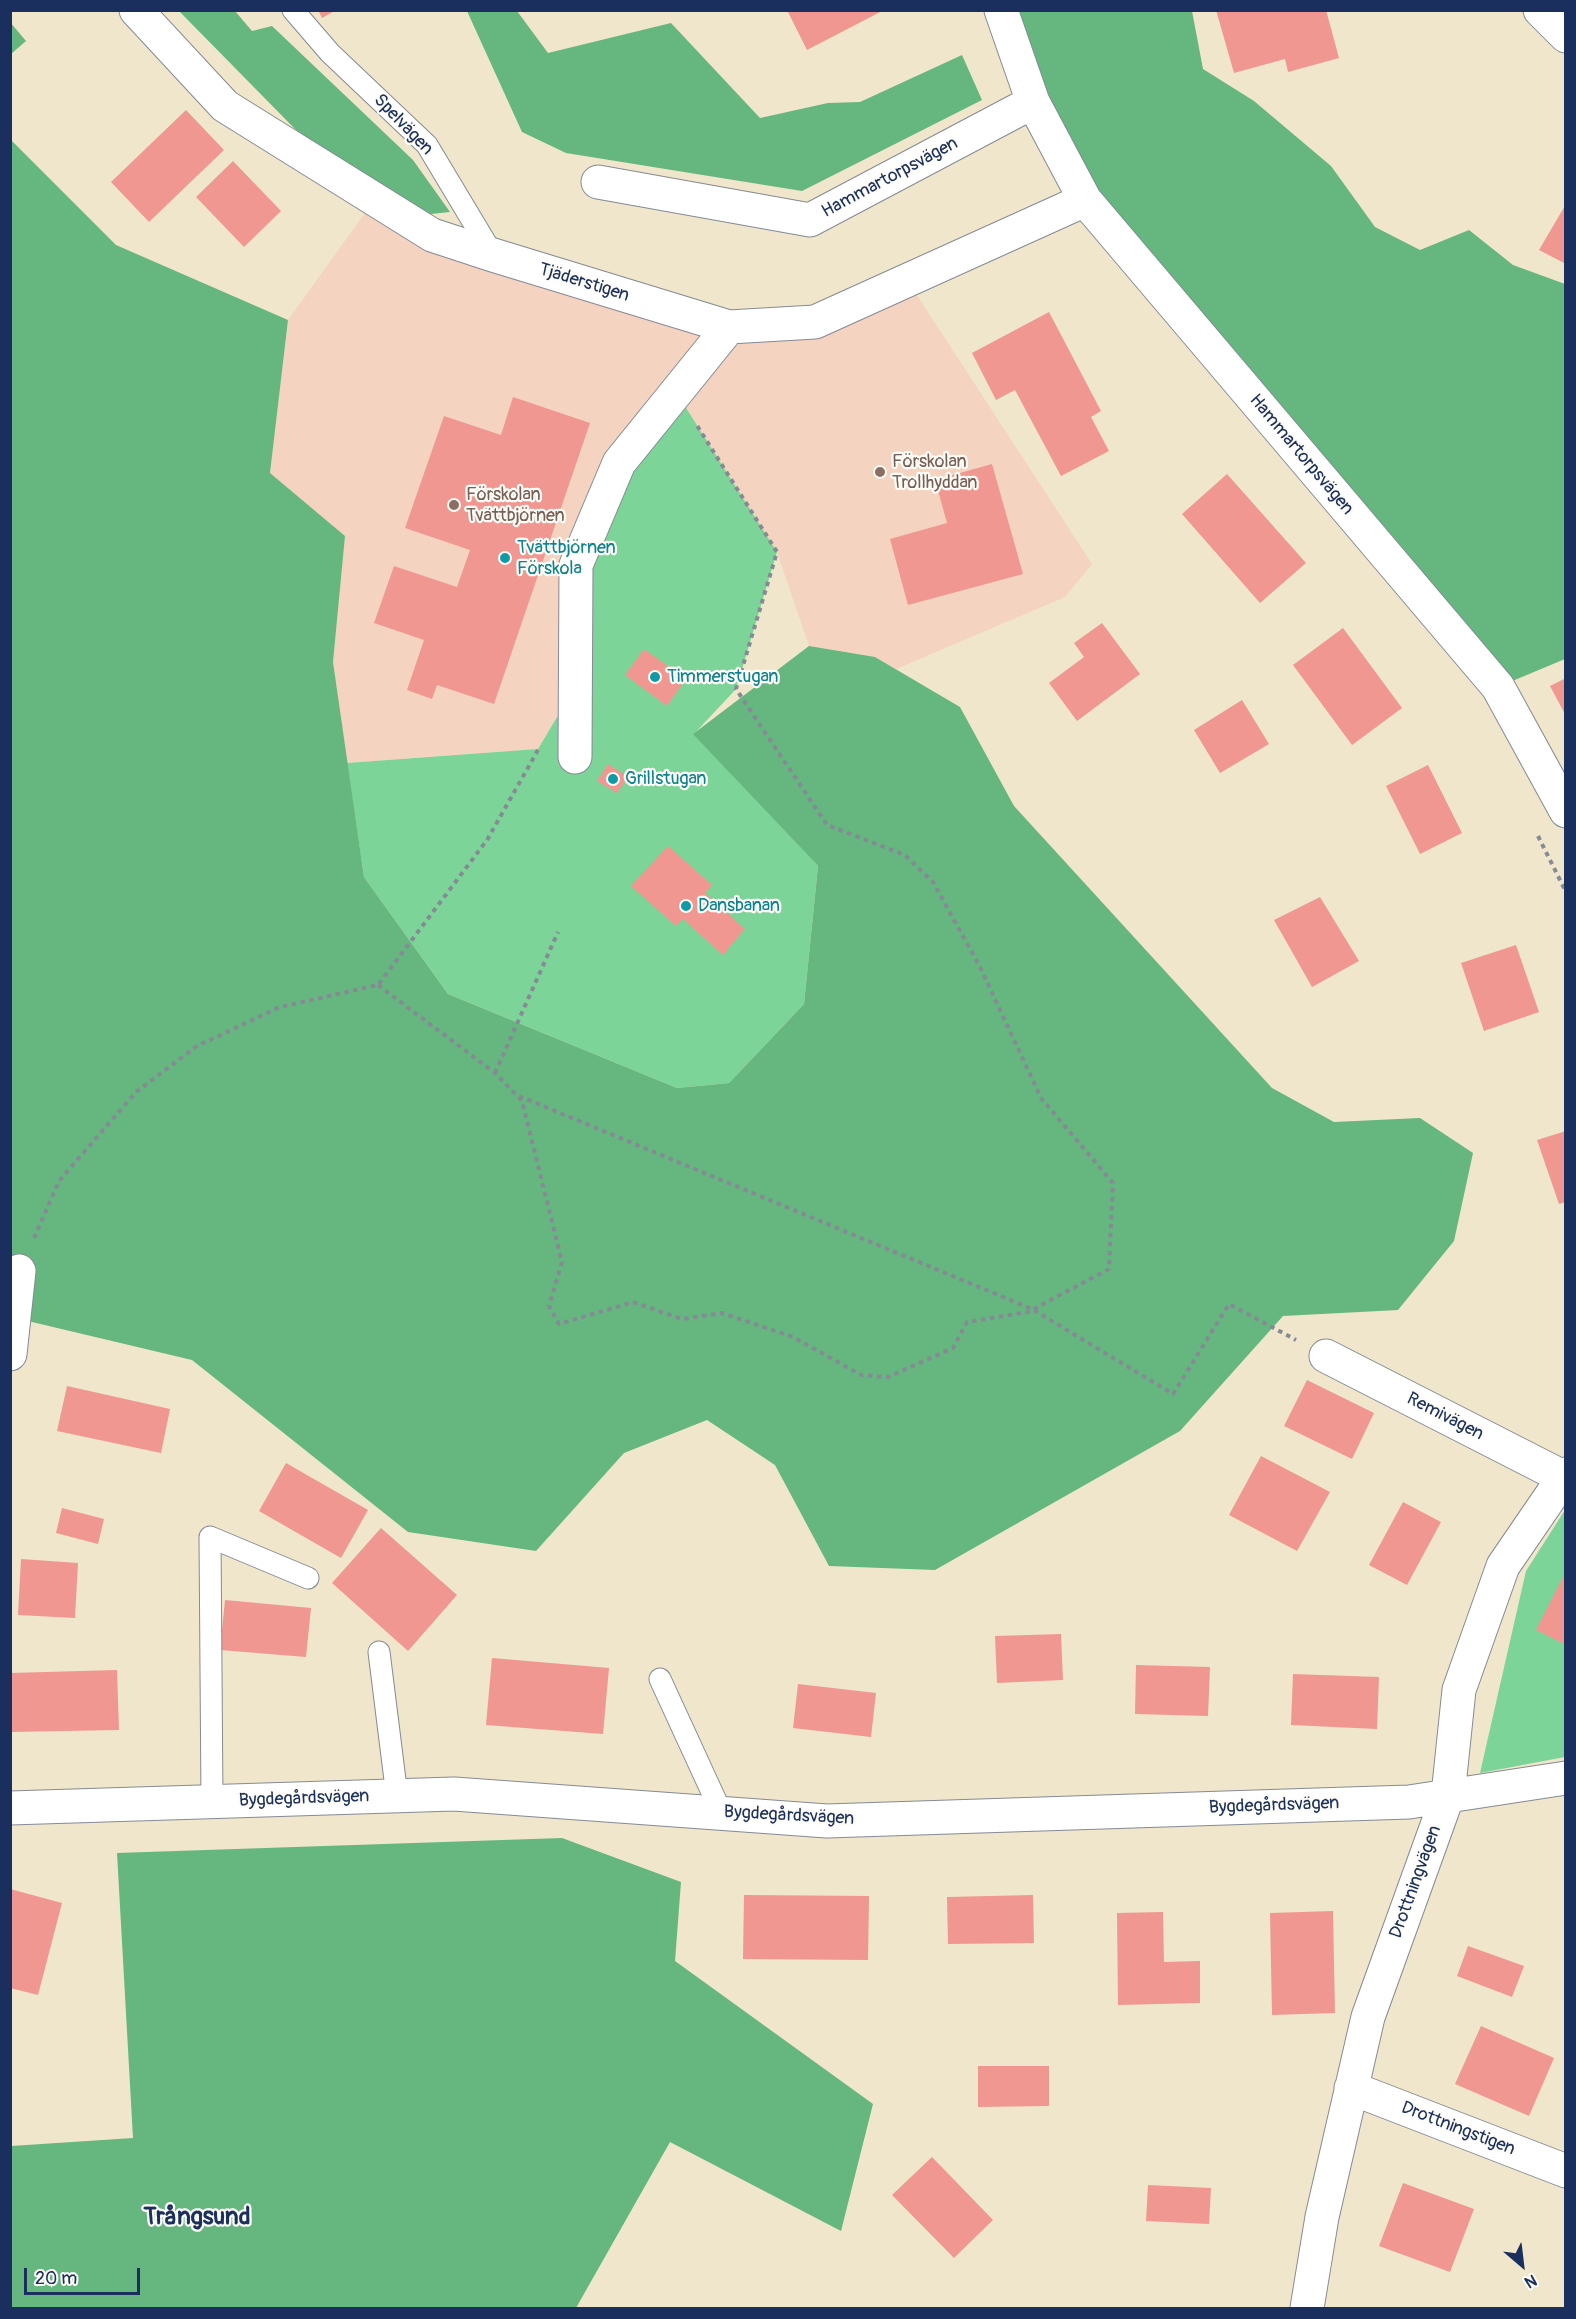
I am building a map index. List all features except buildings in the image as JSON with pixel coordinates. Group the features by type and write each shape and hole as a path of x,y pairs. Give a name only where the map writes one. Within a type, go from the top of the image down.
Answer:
{"street":[{"name":"Tjäderstigen","path":"136,10 225,106 432,235 729,327 815,322 1085,200"},
{"name":"Hammartorpsvägen","path":"1001,10 1033,102 1085,200 1498,687 1566,811"},
{"path":"1540,10 1566,36"},
{"name":"Hammartorpsvägen","path":"598,182 810,220 1033,102"},
{"path":"575,757 576,565 619,463 729,327"},
{"path":"10,1354 19,1271"},
{"name":"Remivägen","path":"1326,1356 1564,1476"},
{"name":"Drottningvägen","path":"1307,2308 1322,2217 1368,2017 1448,1795 1459,1690 1503,1566 1564,1476"},
{"name":"Bygdegårdsvägen","path":"10,1808 454,1794 839,1821 1408,1802 1566,1778"},
{"name":"Drottningstigen","path":"1351,2088 1566,2171"}],"lane":[{"name":"Spelvägen","path":"293,10 330,53 427,145 493,255"},
{"path":"212,1802 210,1537 308,1578"},
{"path":"379,1652 397,1796"},
{"path":"660,1680 722,1814"}],"path":[{"path":"378,985 495,1073 522,1101 562,1262 549,1306 559,1324 633,1302 682,1319 722,1313 793,1337 861,1375 888,1377 953,1348 967,1322 1032,1310 1108,1269 1113,1183 1041,1098 980,967 933,882 904,855 826,825 736,689 777,552 676,393"},
{"path":"19,1271 59,1181 136,1092 197,1046 280,1007 378,985 487,840 543,740"},
{"path":"495,1073 558,932"},
{"path":"517,1096 1032,1310 1173,1394 1229,1304 1326,1356"}],"shaded area":[{"path":"375,199 729,327 815,322 907,280 1092,564 1065,597 896,669 875,657 809,646 777,552 575,687 538,749 347,763 333,662 345,536 270,473 288,320"}],"green space":[{"path":"179,11 235,11 252,31 272,26 413,160 450,212 421,215 297,131"},
{"path":"467,11 517,11 548,53 671,23 760,118 828,103 860,102 962,55 982,100 802,191 566,153 522,132"},
{"path":"1001,11 1192,11 1203,69 1254,101 1331,166 1375,227 1420,250 1469,230 1513,265 1565,284 1565,659 1498,687 1085,200"},
{"path":"10,22 26,41 11,54 10,54"},
{"path":"10,139 116,245 288,320 270,473 345,536 333,662 364,877 448,994 677,1088 729,1083 804,1004 818,866 693,734 809,646 875,657 960,707 1014,806 1272,1088 1334,1122 1420,1118 1473,1153 1454,1241 1398,1310 1283,1316 1180,1431 935,1570 829,1566 775,1465 707,1420 624,1453 536,1551 408,1532 192,1360 11,1317"},
{"path":"676,392 777,552 736,689 694,734 818,866 804,1004 729,1083 677,1088 448,994 364,877 347,763 538,749 575,687 576,565"},
{"path":"1565,1510 1565,1757 1480,1773 1526,1571"},
{"path":"562,1838 681,1882 675,1961 873,2104 841,2231 670,2142 576,2308 11,2308 11,2146 133,2138 117,1853"}],"place":[{"name":"Förskolan Trollhyddan","path":"880,472"},
{"name":"Förskolan Tvättbjörnen","path":"454,505"},
{"name":"Tvättbjörnen Förskola","path":"505,558"},
{"name":"Timmerstugan","path":"655,677"},
{"name":"Grillstugan","path":"613,779"},
{"name":"Dansbanan","path":"686,906"}],"district":[{"name":"Trångsund","path":"197,2218"}]}
